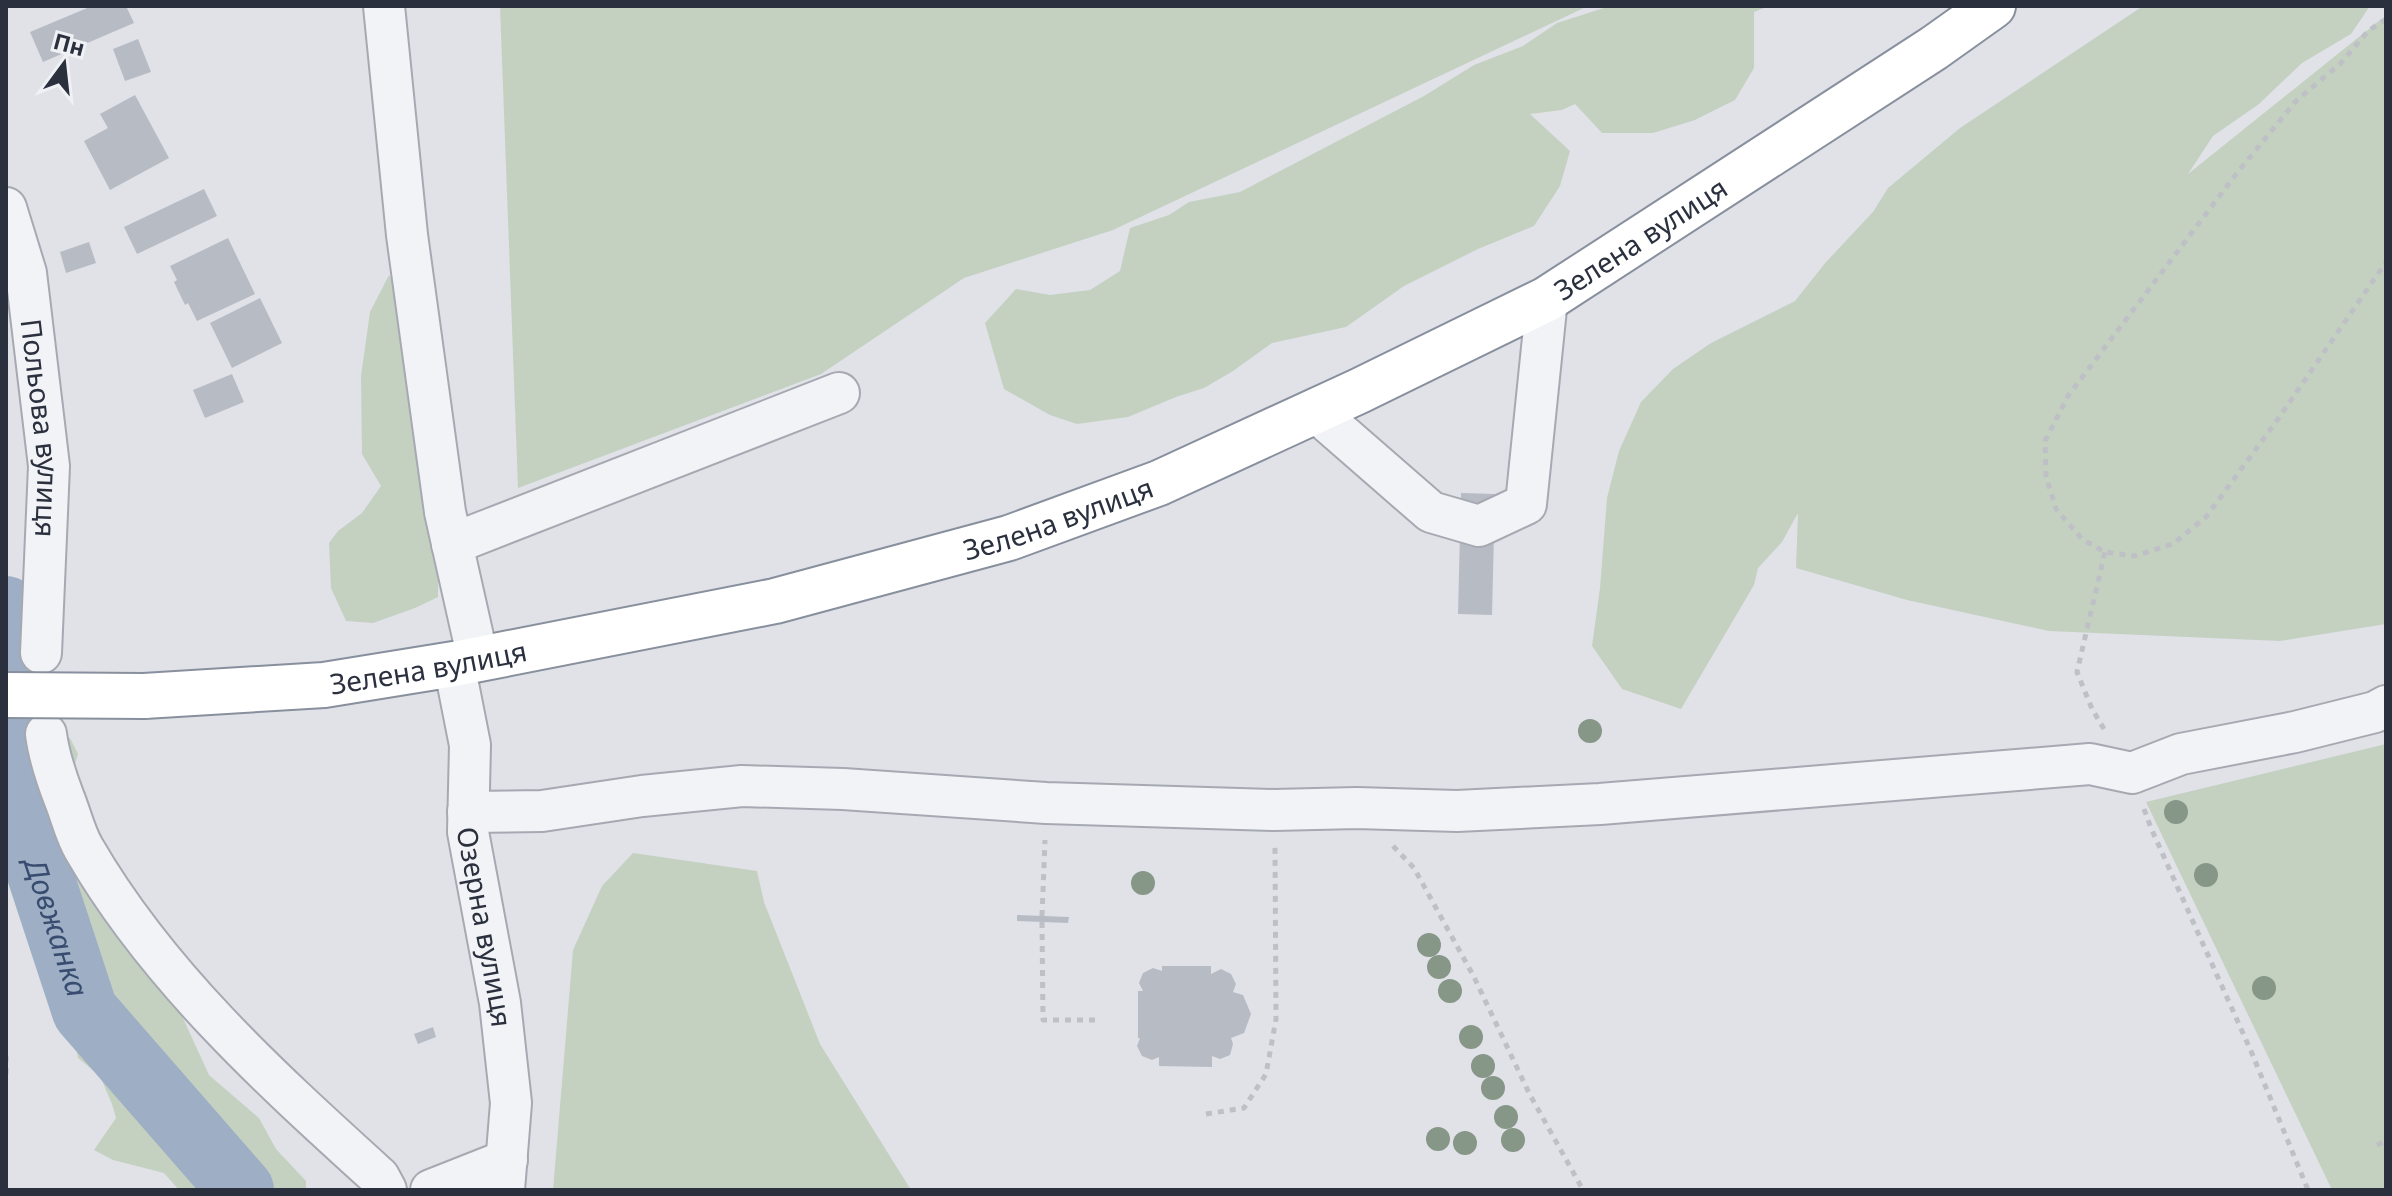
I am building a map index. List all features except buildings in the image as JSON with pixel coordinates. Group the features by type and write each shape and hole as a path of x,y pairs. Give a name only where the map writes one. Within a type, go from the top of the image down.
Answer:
{"highway":[{"name":"Зелена вулиця","path":"6,695 144,696 324,685 466,661 775,601 1009,538 1159,483 1547,299 1934,48 1993,6"}],"street":[{"name":"Озерна вулиця","path":"384,6 407,235 466,661 470,745 468,832 500,1003 511,1103 506,1175"},
{"name":"Польова вулиця","path":"6,208 26,273 49,466 41,653"},
{"path":"1315,411 1431,512 1479,526 1526,504 1547,299"},
{"path":"452,544 839,393"},
{"path":"468,812 542,811 642,796 742,786 843,789 1046,803 1274,810 1357,808 1457,811 1600,804 2090,764 2132,773 2181,754 2295,732 2375,712 2386,706"},
{"path":"46,734 49,757 83,847 135,926 199,1004 292,1099 379,1177 386,1190"},
{"path":"431,1190 506,1175"}],"path":[{"path":"2386,19 2368,31 2341,63 2296,101 2237,173 2068,396 2045,441 2046,476 2056,509 2082,539 2105,552 2134,556 2173,544 2206,517 2386,262"},
{"path":"2105,552 2077,672 2092,709 2132,773 2151,828 2251,1051 2308,1190"},
{"path":"1046,803 1043,1020 1101,1020"},
{"path":"1357,808 1414,868 1474,977 1529,1093 1583,1190"},
{"path":"1206,1114 1244,1108 1266,1074 1276,1019 1274,810"},
{"path":"6,1056 6,1077"},
{"path":"2377,1145 2386,1141"}],"green space":[{"path":"500,6 1588,6 1113,230 964,278 821,374 518,488"},
{"path":"1610,6 1769,6 1754,12 1754,68 1735,100 1695,120 1653,133 1602,133 1575,104 1562,110 1530,114 1570,151 1560,186 1534,226 1478,249 1404,286 1346,327 1272,343 1204,388 1128,417 1077,424 1050,415 1004,389 985,323 1016,289 1050,295 1090,290 1120,271 1130,228 1169,215 1189,202 1240,192 1424,96 1474,65 1523,46 1557,23"},
{"path":"2143,6 2370,6 2351,34 2302,63 2259,104 2213,136 2188,174 2386,18 2386,624 2280,641 2049,631 1907,600 1796,568 1798,513 1782,542 1758,568 1754,585 1681,709 1622,689 1592,646 1607,498 1619,451 1641,402 1673,369 1711,343 1795,301 1873,212 1888,188 1960,128"},
{"path":"389,275 402,296 432,508 430,542 438,559 438,597 373,623 346,621 331,588 329,543 338,531 362,513 381,486 362,454 361,376 370,312"},
{"path":"70,738 78,754 71,777 116,917 142,970 182,1016 209,1075 259,1118 276,1149 306,1181 306,1190 179,1190 164,1173 113,1160 94,1150 116,1118 100,1076 78,1058 73,1032 93,1001 88,979 52,957 41,932 34,889 12,874 6,856 6,762 30,742"},
{"path":"2386,744 2386,1190 2332,1190 2146,802"},
{"path":"633,853 757,871 764,902 820,1044 911,1190 553,1190 573,950 602,886"}],"waterway":[{"name":"Довжанка","path":"6,609 13,640 14,732 37,865 85,1011 241,1190"}]}
